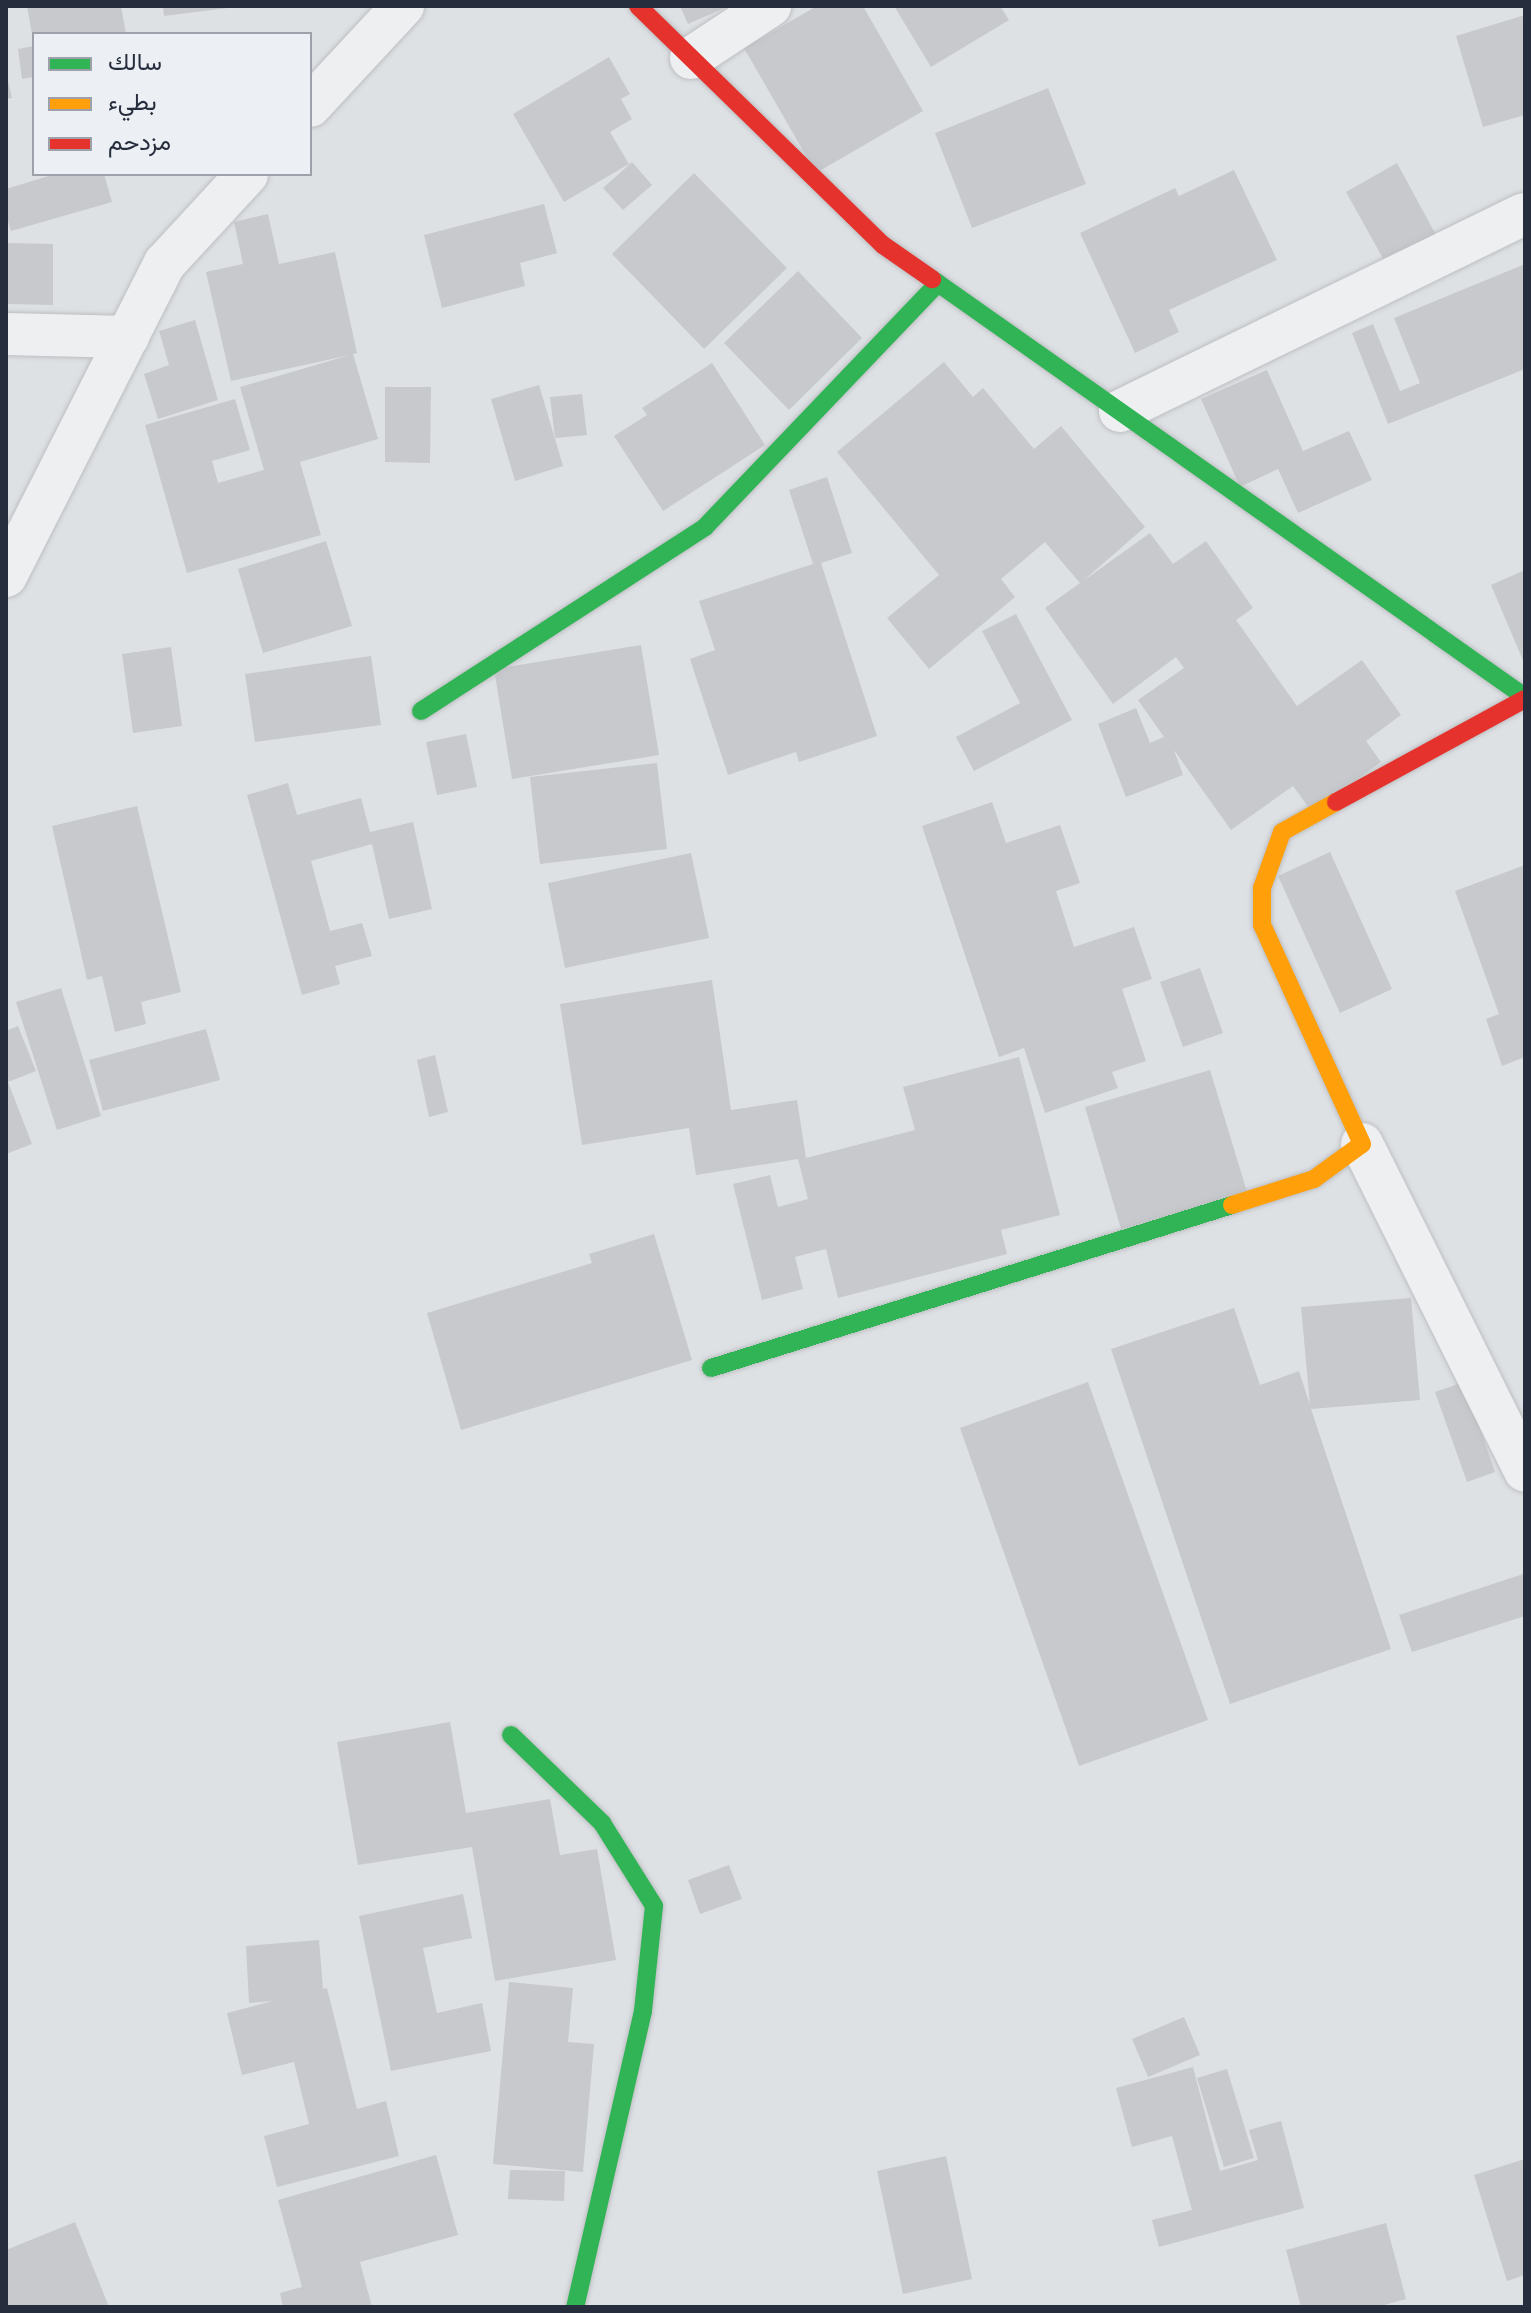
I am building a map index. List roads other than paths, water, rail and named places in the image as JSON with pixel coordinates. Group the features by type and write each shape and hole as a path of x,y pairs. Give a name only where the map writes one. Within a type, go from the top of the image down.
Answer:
{"street":[{"path":"312,104 403,6"},
{"path":"638,6 883,245 1525,698 1282,832 1262,888 1262,925 1362,1144 1525,1471"},
{"path":"691,58 770,6"},
{"path":"6,576 165,263 245,176"},
{"path":"1120,411 1524,214"},
{"path":"421,711 705,527 938,283"},
{"path":"6,334 128,337"},
{"path":"711,1368 1314,1179 1362,1144"},
{"path":"511,1735 602,1823 654,1906 643,2011 575,2307"}]}
